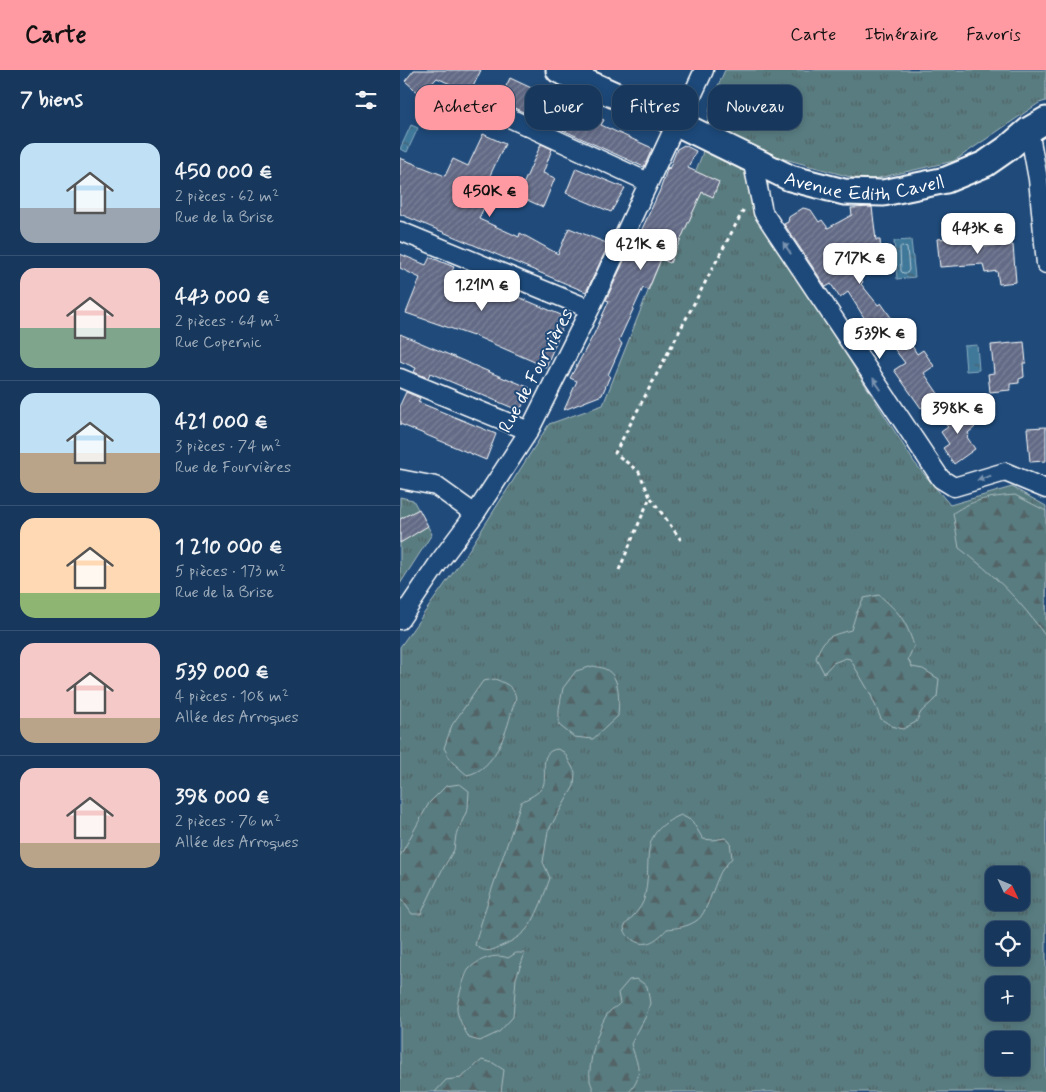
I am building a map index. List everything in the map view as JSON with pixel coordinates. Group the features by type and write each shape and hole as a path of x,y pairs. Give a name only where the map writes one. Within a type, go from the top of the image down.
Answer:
{"street":[{"name":"Avenue Edith Cavell","path":"559,70 612,94"},
{"name":"Rue de Fourvières","path":"697,85 704,70"},
{"path":"515,120 648,182"},
{"name":"Avenue Edith Cavell","path":"692,130 790,178 844,192 883,193 946,180 985,164 1038,125"},
{"path":"1038,125 1038,179 1046,264"},
{"name":"Rue de Fourvières","path":"400,620 439,562 475,514 529,431 590,309 672,130"},
{"path":"752,159 763,212 941,479 954,487 1005,472 1046,489"},
{"path":"400,231 590,309"},
{"path":"400,378 529,431"},
{"path":"400,479 436,486 475,514"}],"path":[{"path":"681,540 650,497 639,472 615,453 744,209"},
{"path":"619,570 650,497"}],"green space":[{"path":"725,70 1046,70 1046,101 1039,103 954,161 865,181 781,158 756,212 914,462 950,505 1012,487 1046,506 1046,1092 400,1092 400,647 467,553 549,424 603,405 702,155 708,120 708,130 802,130 802,85 718,85"},
{"path":"1015,495 1046,511 1046,637 1006,589 959,548 953,513 982,500"},
{"path":"400,497 413,500 432,534 400,584"},
{"path":"879,595 892,606 908,629 914,646 908,659 912,667 923,669 939,679 937,697 921,712 916,722 903,729 892,726 881,719 870,693 850,659 846,658 833,663 824,673 816,658 822,645 828,638 851,630 864,598"},
{"path":"593,666 605,669 614,677 618,690 618,716 593,739 574,737 559,725 559,709 563,688 576,671"},
{"path":"495,679 511,687 516,697 515,701 506,730 492,759 476,772 467,775 451,761 444,748 452,725 483,681"},
{"path":"557,749 564,752 575,772 574,786 548,831 543,862 550,878 543,898 533,920 522,934 496,949 487,951 481,949 475,945 521,802 533,796 541,789 544,781 544,764 547,754"},
{"path":"460,784 469,791 468,808 456,835 454,850 421,914 412,914 400,897 400,856 429,803 446,786"},
{"path":"681,815 692,821 703,839 725,838 730,842 732,858 722,870 700,918 686,926 667,929 652,942 638,943 628,936 624,927 643,903 647,885 649,850 652,840 657,831"},
{"path":"516,953 525,953 516,978 513,1017 499,1032 480,1041 469,1038 457,1010 460,992 467,971 477,962 487,958 498,956 508,958"},
{"path":"637,979 647,986 650,1003 646,1016 631,1044 638,1069 637,1080 629,1092 594,1092 590,1081 590,1065 599,1030 608,1014 620,1003 618,993 629,980"},
{"path":"482,1060 493,1063 504,1070 501,1092 435,1092 446,1080 461,1078"}],"water":[{"path":"411,125 415,127 415,130 417,130 407,152 400,149"},
{"path":"911,240 915,277 897,279 894,241"},
{"path":"977,345 979,370 966,371 964,346"}],"building":[{"path":"414,70 481,70 474,85 452,85 437,78 430,85 415,85 415,90 405,81"},
{"path":"510,78 525,85 525,113 515,108 515,85 507,85"},
{"path":"602,125 650,147 652,149 644,167 563,130 602,130"},
{"path":"483,134 505,144 482,192 489,195 479,219 519,237 520,233 558,254 569,228 609,244 586,292 400,214 400,158 445,176 453,159 468,166"},
{"path":"541,144 552,149 543,173 555,178 543,207 518,196"},
{"path":"684,145 696,151 688,168 719,182 713,197 702,192 670,263 661,259 648,290 643,288 619,340 622,344 608,375 610,376 602,395 564,410 577,381 570,378 594,334 609,301 606,300 628,252 631,253 660,190 668,167 669,169 677,149"},
{"path":"576,168 625,188 611,212 566,193"},
{"path":"872,207 876,240 880,240 881,253 845,256 863,282 861,284 878,305 881,303 899,329 901,328 917,354 923,350 934,366 924,373 939,395 921,408 894,370 905,363 886,338 874,346 864,331 870,327 848,292 840,298 831,284 826,287 784,224 788,222 789,217 803,208 811,210 819,222 822,220 828,228 852,215 851,208"},
{"path":"983,230 985,246 1013,245 1016,282 999,284 997,271 985,273 983,264 940,267 937,239 962,237 961,232"},
{"path":"400,254 426,265 430,257 454,267 450,275 502,297 504,291 561,315 558,323 563,325 546,367 473,335 406,313 420,278 400,268"},
{"path":"400,334 530,388 520,411 430,373 428,378 414,372 416,368 400,361"},
{"path":"1024,342 1026,363 1023,363 1024,377 1019,379 1019,383 1010,384 1010,390 990,392 988,374 994,373 991,345"},
{"path":"406,392 420,398 418,402 496,434 486,460 400,424 400,405"},
{"path":"962,407 975,427 968,433 967,437 975,449 954,464 943,448 949,444 941,432 948,427 942,420"},
{"path":"1046,427 1046,461 1030,462 1027,428"},
{"path":"419,509 428,526 400,543 400,519"}]}
